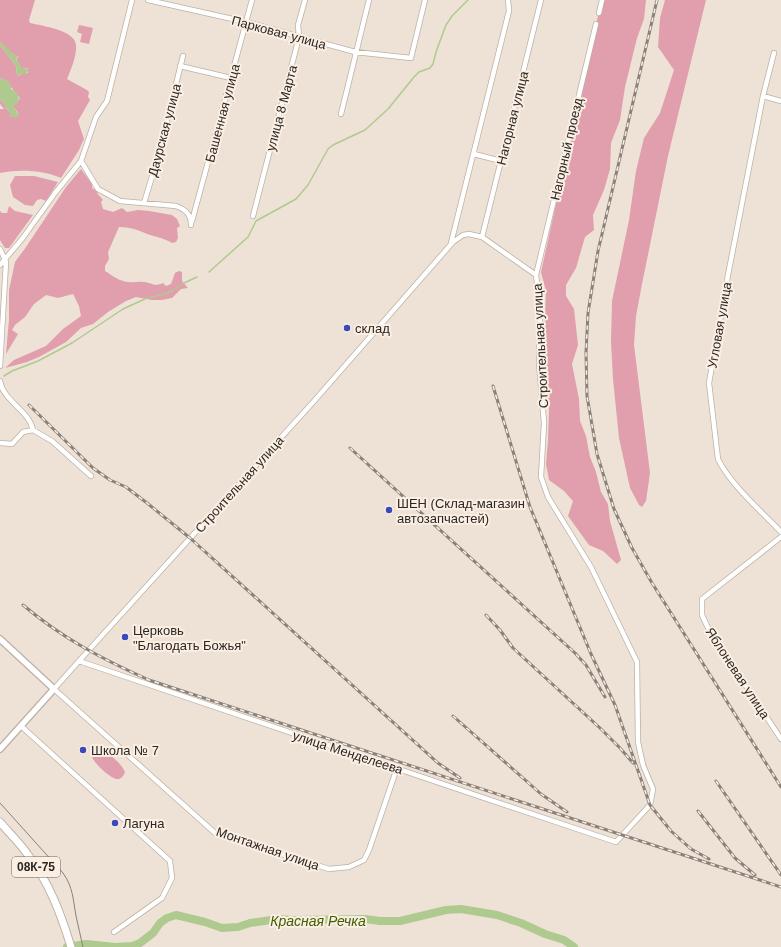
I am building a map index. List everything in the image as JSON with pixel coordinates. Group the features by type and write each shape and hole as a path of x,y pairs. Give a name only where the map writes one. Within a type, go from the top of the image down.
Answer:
{"main road":[{"name":"08К-75","path":"0,822 28,855 48,886 63,920 71,947"}],"street":[{"path":"0,265 81,161 96,116 107,101 132,0"},
{"name":"Парковая улица","path":"148,0 246,22 355,52 411,58 425,0"},
{"name":"Башенная улица","path":"144,203 172,205 183,209 190,215 191,225 252,0"},
{"name":"улица 8 Марта","path":"253,216 299,37 298,25 304,0"},
{"path":"341,114 369,0"},
{"path":"451,245 509,11 508,0"},
{"name":"Нагорная улица","path":"482,237 542,0"},
{"path":"599,13 602,0"},
{"name":"Нагорный проезд","path":"536,274 596,24"},
{"name":"Угловая улица","path":"774,53 763,96 728,275 709,383 718,458 722,467 730,478 781,532"},
{"name":"Даурская улица","path":"144,203 157,160 183,56"},
{"path":"180,66 231,78"},
{"path":"763,96 781,101"},
{"path":"474,154 501,161"},
{"path":"81,161 98,188 120,201 144,203"},
{"name":"Строительная улица","path":"0,749 315,400 451,245 463,236 469,234 482,237 536,274 540,307 539,363 544,423 541,477 548,497 591,567 637,662 638,742 643,765 653,789 650,805 616,842"},
{"path":"0,249 5,260 0,366"},
{"path":"0,381 2,390 32,424 32,430"},
{"path":"0,443 12,444 23,432 32,430 52,441 91,476"},
{"name":"Яблоневая улица","path":"781,537 702,599 702,614 708,628 781,739"},
{"name":"Монтажная улица","path":"0,639 215,833 329,869 349,868 364,860 369,850 396,768"},
{"name":"улица Менделеева","path":"79,661 616,842"},
{"path":"21,726 170,860 172,878 162,898 114,932"}],"shaded area":[{"path":"0,0 35,0 29,20 30,23 50,27 64,32 74,40 76,45 75,58 67,79 87,90 89,92 88,97 90,100 78,121 84,139 79,150 61,178 47,173 31,171 0,173 0,109 4,109 0,104 0,99 11,113 11,117 12,115 16,116 19,114 13,107 20,98 3,79 0,78 0,45 16,66 17,75 19,76 22,73 28,73 28,68 22,69 16,59 19,56 17,57 10,52 0,42"},
{"path":"602,0 646,0 644,19 637,38 625,87 620,120 611,143 610,169 604,190 593,215 594,230 585,237 576,268 566,285 566,296 574,309 578,345 572,364 579,399 580,421 586,436 590,457 596,472 601,492 608,504 610,521 621,560 617,564 603,551 589,545 568,516 573,501 564,491 549,480 546,464 549,410 544,342 546,291 541,272"},
{"path":"665,0 706,0 668,156 636,316 634,345 650,473 646,501 642,507 639,505 630,488 619,438 611,342 612,301 629,220 636,171 644,138 660,113 674,70 658,47 660,18"},
{"path":"79,25 93,28 89,44 80,42 82,34 77,32"},
{"path":"0,42 9,49 13,55 16,55 17,57 20,56 16,58 16,60 19,62 22,69 29,68 26,75 22,73 19,76 17,75 16,66 0,45"},
{"path":"0,78 10,82 9,84 12,87 11,89 18,94 18,97 20,98 18,99 18,103 13,107 15,110 17,109 16,112 20,114 15,119 13,115 10,117 9,116 11,113 8,112 9,111 0,99"},
{"path":"81,169 92,184 92,188 98,192 97,193 103,200 101,202 103,209 113,212 122,208 127,212 138,210 172,215 177,219 180,226 177,228 178,238 176,242 172,243 134,229 119,227 108,252 109,259 105,266 105,271 122,281 142,282 156,285 163,283 166,286 171,284 175,273 179,271 182,272 182,281 188,288 181,289 172,298 152,300 136,297 126,301 108,312 93,324 81,328 66,342 39,357 5,368 14,360 46,346 63,329 81,316 79,306 73,294 58,298 46,295 34,304 25,317 15,325 12,330 18,334 6,354 9,319 9,290 15,262 66,187"},
{"path":"15,176 34,176 58,182 46,201 41,199 37,200 33,206 25,205 13,197 10,185"},
{"path":"9,206 15,211 33,215 9,248 5,248 0,240 0,211 2,213 7,213"},
{"path":"98,750 110,755 120,765 125,772 121,778 116,779 112,777 96,763 92,757 94,752"}],"waterway":[{"path":"209,272 248,237 256,221 296,199 308,185 328,149 333,145 365,130 388,109 419,72 430,68 433,64 446,25 452,16 468,0"},
{"path":"4,376 12,371 38,361 72,343 123,309 147,298 172,291 197,277"},
{"name":"Красная Речка","path":"67,947 86,944 115,947 132,946 140,943 153,933 160,923 167,918 176,915 222,928 238,927 250,923 278,919 365,919 400,921 446,910 461,909 497,915 521,923 545,934 564,940 574,947"}],"tram line":[{"path":"0,803 63,873 69,883 83,947"}],"railway":[{"path":"657,0 598,251 588,313 586,353 587,396 597,454 614,509 632,548 652,583 781,787"},
{"path":"493,386 530,507 591,654 615,705 650,805 671,831 691,849 709,859"},
{"path":"29,405 93,468 110,480 126,487 190,538 438,763 460,778"},
{"path":"350,448 575,653 586,665 605,697"},
{"path":"23,605 53,628 83,647 149,680 781,887"},
{"path":"486,615 500,630 513,648 600,728 633,763"},
{"path":"453,716 541,794 567,812"},
{"path":"716,781 781,875"},
{"path":"698,811 735,858 755,875"}],"place":[{"name":"склад","path":"347,328"},
{"name":"ШЕН (Склад-магазин автозапчастей)","path":"389,510"},
{"name":"Церковь \"Благодать Божья\"","path":"125,637"},
{"name":"Школа № 7","path":"83,750"},
{"name":"Лагуна","path":"115,823"}]}
